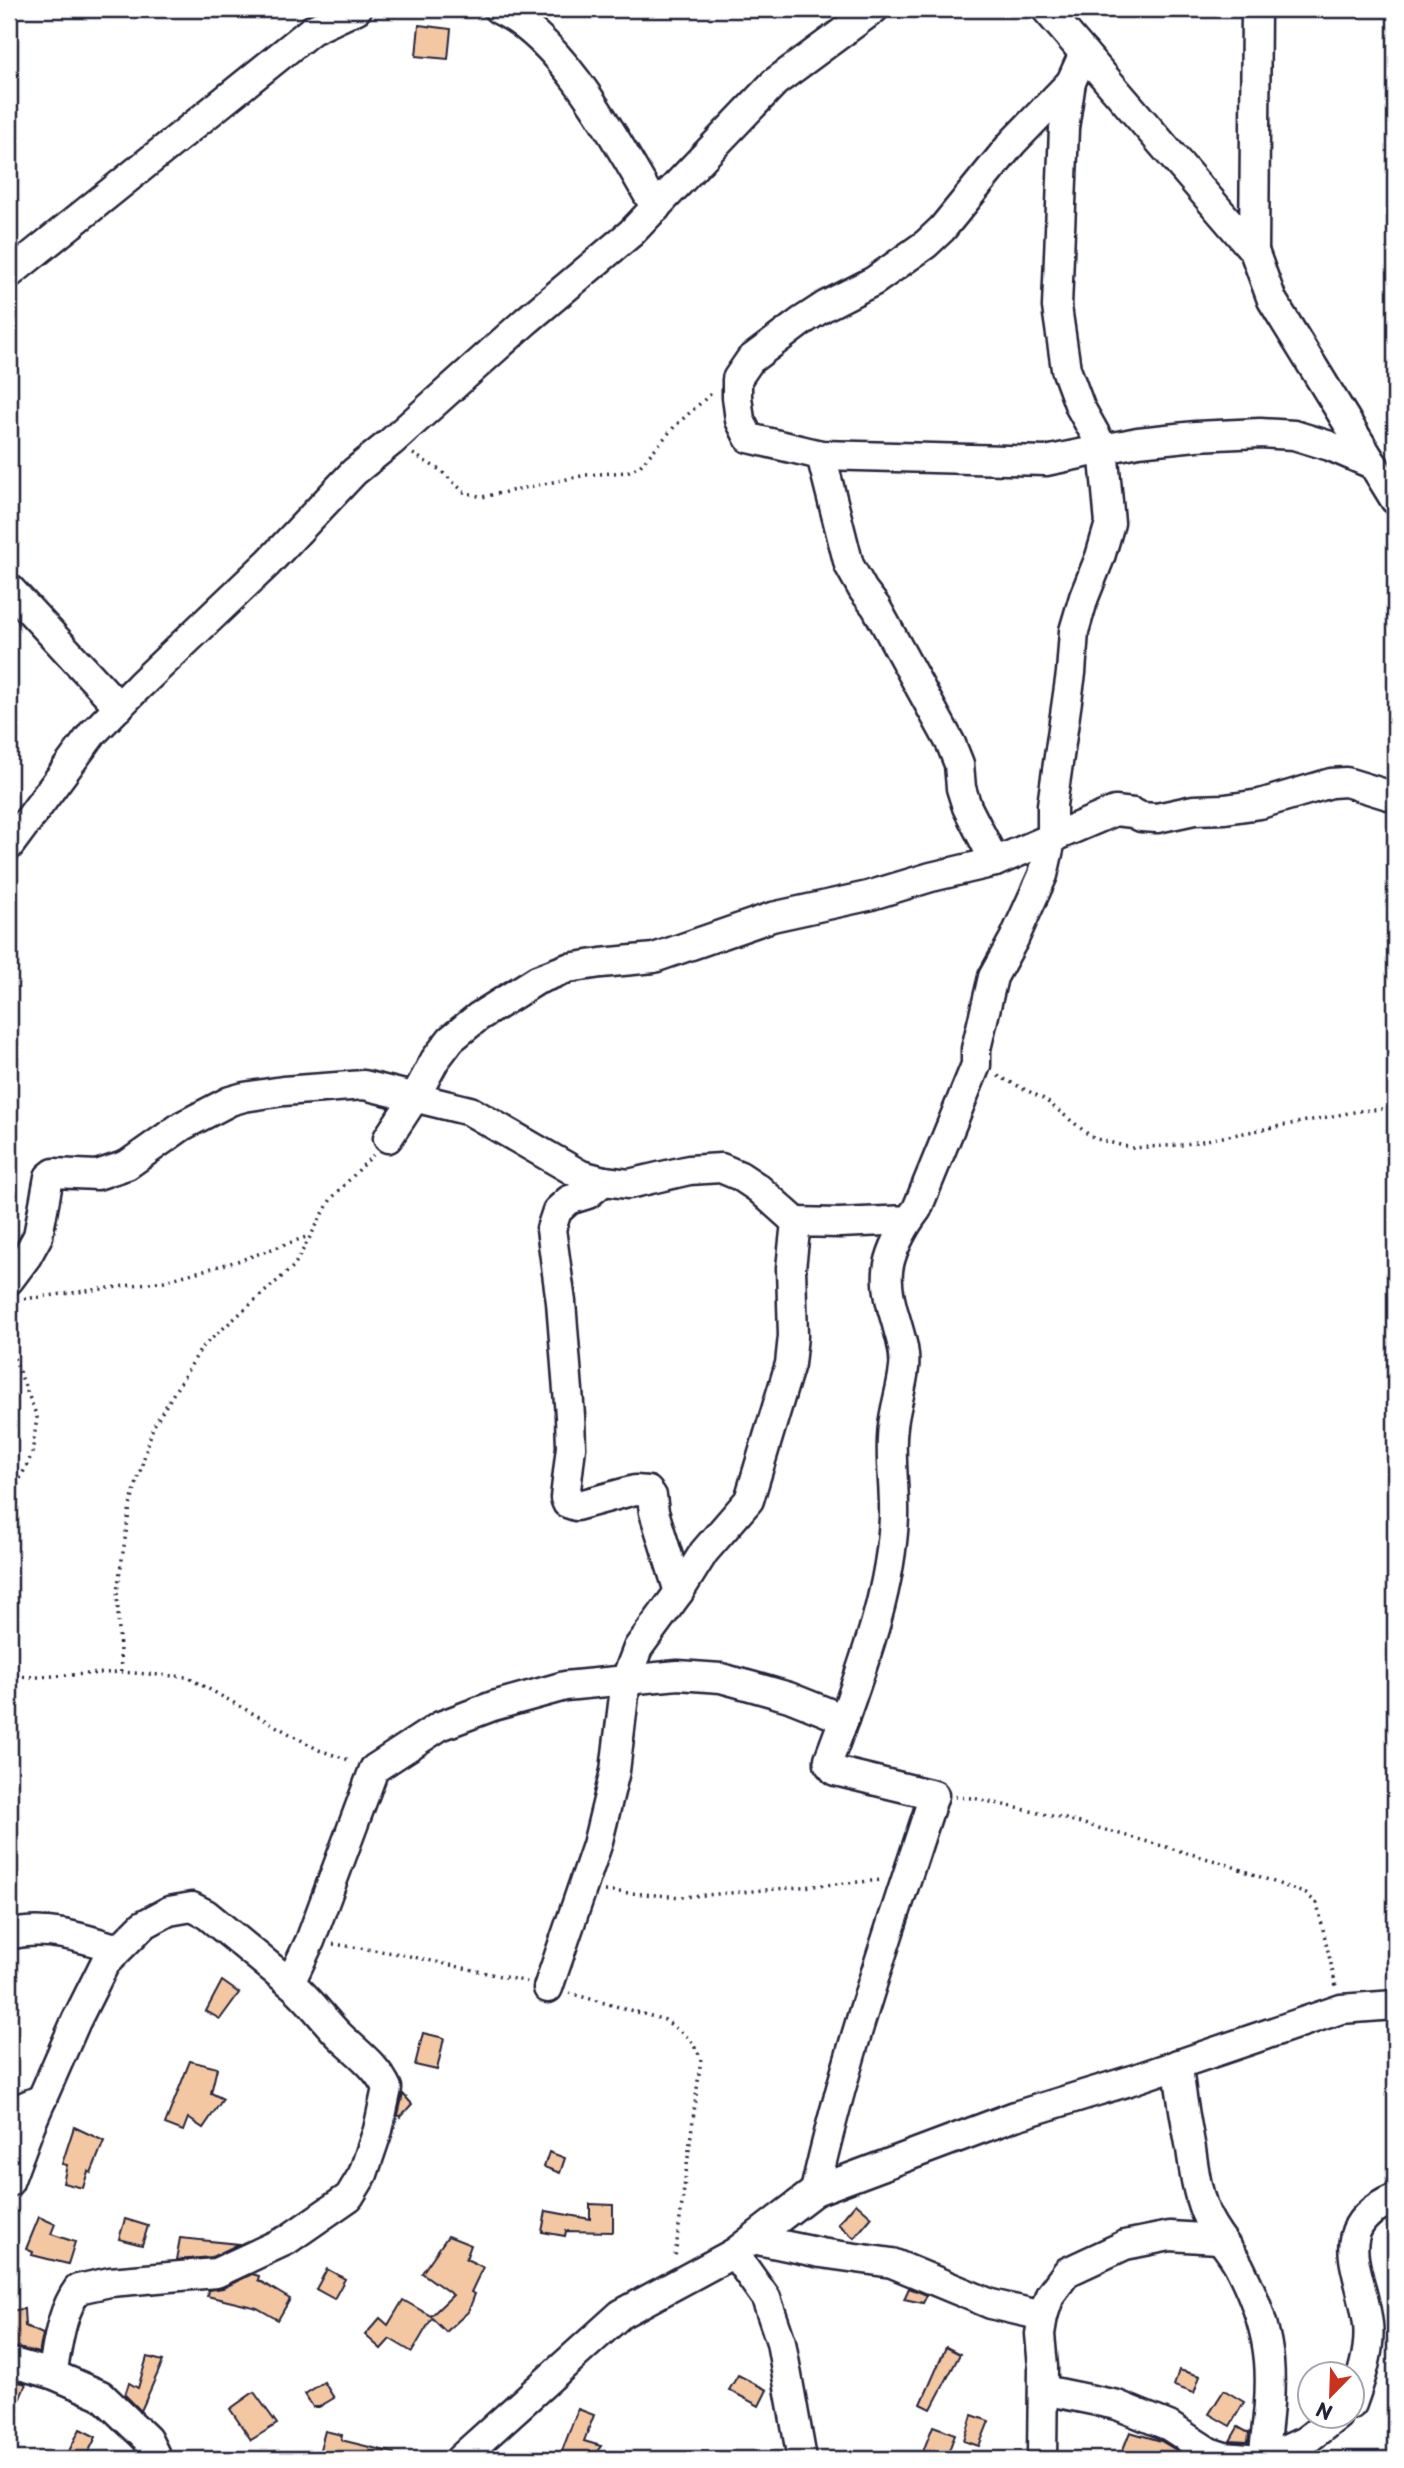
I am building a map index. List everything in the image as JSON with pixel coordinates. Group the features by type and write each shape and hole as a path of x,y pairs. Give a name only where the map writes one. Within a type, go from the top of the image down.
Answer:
{"street":[{"path":"9,274 312,30 357,9"},
{"path":"498,9 533,33 575,75 656,208"},
{"path":"9,846 92,734 268,563 354,472 631,233 775,82 874,9"},
{"path":"1046,9 1254,251 1272,300 1395,500"},
{"path":"1254,251 1256,9"},
{"path":"815,2191 841,2089 934,1795 832,1768 829,1759 874,1635 894,1518 892,1429 904,1369 904,1350 889,1300 886,1276 893,1245 923,1198 976,1065 976,1049 993,977 1014,939 1043,874 1052,836 1052,805 1071,673 1074,631 1110,523 1103,448 1080,407 1066,369 1057,307 1064,128 1071,82 1084,52"},
{"path":"1071,82 1013,142 934,237 874,281 802,321 750,360 737,379 740,420 749,438 821,455 1046,461 1103,448 1196,436 1260,433 1294,435 1330,446 1374,466"},
{"path":"821,455 849,565 876,607 951,744 959,764 961,788 967,807 995,862"},
{"path":"9,588 118,707"},
{"path":"388,1139 435,1059 452,1039 478,1017 537,980 568,968 601,962 654,958 772,917 868,896 995,862 1115,811 1157,818 1194,810 1260,804 1331,783 1346,782 1395,797"},
{"path":"15,1290 27,1256 38,1236 49,1177 54,1173 97,1175 127,1165 182,1125 230,1101 283,1091 364,1085 470,1111 518,1136 581,1175 604,1181 629,1184 689,1170 721,1168 758,1188 796,1222 909,1220"},
{"path":"604,1181 588,1194 569,1200 557,1211 551,1229 561,1302 570,1416 565,1498 567,1503 576,1506 635,1490 648,1491 652,1496 654,1512 679,1592"},
{"path":"548,1988 597,1845 615,1771 626,1679 638,1648 704,1552 749,1500 790,1364 793,1336 791,1268 796,1222"},
{"path":"290,1983 310,1941 374,1769 440,1726 493,1706 565,1686 678,1675 721,1678 789,1697 844,1719"},
{"path":"9,2182 42,2099 105,1963 143,1925 169,1910 192,1907 206,1914 305,1995 338,2034 368,2061 387,2088 378,2130 363,2174 349,2197 287,2240 216,2273 110,2282 78,2289 68,2302 52,2374"},
{"path":"9,1935 19,1932 55,1932 118,1949"},
{"path":"460,2459 621,2314 744,2246 815,2191 1015,2116 1129,2081 1341,2009 1395,2005"},
{"path":"1178,2064 1195,2174 1205,2212 1218,2239 1235,2258 1253,2294 1266,2331 1271,2396 1265,2459 1305,2441 1319,2430"},
{"path":"9,2113 42,2099"},
{"path":"1365,2360 1369,2326 1357,2273 1353,2240 1356,2228 1373,2210 1395,2198"},
{"path":"1042,2459 1044,2390 1040,2334 1050,2295 1067,2272 1125,2245 1170,2236 1218,2239"},
{"path":"744,2246 892,2263 992,2304 1043,2316"},
{"path":"744,2246 782,2342 802,2459"},
{"path":"9,2362 52,2374 101,2395 147,2439 157,2459"},
{"path":"1044,2390 1117,2405 1169,2426 1209,2452 1224,2457 1248,2459"}],"path":[{"path":"391,442 440,470 464,492 482,496 575,477 627,472 640,466 675,426 712,392 737,379"},
{"path":"976,1065 1044,1099 1094,1138 1132,1148 1181,1145 1359,1111 1395,1108"},
{"path":"121,1672 117,1592 130,1506 152,1426 202,1347 294,1266 331,1199 388,1139"},
{"path":"15,1290 164,1280 241,1260 311,1235"},
{"path":"9,1345 37,1417 32,1454 9,1502"},
{"path":"9,1676 121,1672 187,1677 319,1750 374,1769"},
{"path":"934,1795 973,1798 1070,1820 1223,1863 1306,1894 1317,1903 1341,2009"},
{"path":"583,1889 682,1897 906,1879"},
{"path":"310,1941 400,1954 548,1988 665,2021 690,2039 701,2058 672,2286"}],"building":[{"path":"419,25 451,29 448,59 416,56"},
{"path":"222,1981 239,1993 220,2019 206,2011"},
{"path":"423,2033 444,2038 437,2070 415,2065"},
{"path":"190,2061 217,2068 211,2093 223,2099 203,2128 188,2118 183,2131 165,2124"},
{"path":"403,2094 412,2104 400,2117 398,2115"},
{"path":"74,2127 104,2141 91,2173 88,2171 83,2188 63,2183 67,2165 62,2164"},
{"path":"549,2152 565,2158 560,2173 544,2167"},
{"path":"856,2203 872,2217 854,2238 838,2224"},
{"path":"590,2204 613,2205 613,2232 566,2231 565,2236 542,2232 546,2211 590,2219"},
{"path":"39,2217 55,2224 51,2234 75,2242 68,2264 32,2255 33,2252 26,2249"},
{"path":"125,2219 148,2226 142,2245 119,2239"},
{"path":"448,2236 471,2245 466,2259 483,2267 471,2292 475,2294 468,2312 446,2332 432,2318 412,2352 390,2339 381,2349 365,2335 380,2318 388,2325 403,2300 431,2316 453,2295 422,2273"},
{"path":"180,2238 239,2244 212,2257 176,2260"},
{"path":"327,2269 345,2279 334,2299 316,2289"},
{"path":"252,2274 259,2276 258,2280 290,2299 278,2320 257,2308 207,2296 208,2290 223,2288"},
{"path":"909,2288 927,2295 923,2303 904,2299"},
{"path":"24,2309 25,2326 43,2334 39,2353 9,2346 9,2311"},
{"path":"946,2347 960,2354 931,2409 921,2404"},
{"path":"147,2357 163,2361 141,2411 125,2395 129,2383 138,2388"},
{"path":"1179,2370 1200,2376 1194,2393 1174,2386"},
{"path":"738,2375 767,2390 759,2406 729,2390"},
{"path":"9,2379 26,2384 9,2424"},
{"path":"324,2382 334,2398 319,2407 313,2407 305,2394"},
{"path":"1224,2390 1244,2402 1230,2426 1209,2414"},
{"path":"254,2392 277,2424 251,2440 230,2409"},
{"path":"578,2409 594,2415 584,2441 601,2446 591,2459 559,2459"},
{"path":"972,2415 989,2421 979,2446 964,2441"},
{"path":"933,2426 955,2434 946,2459 920,2459"},
{"path":"1238,2427 1249,2433 1248,2442 1230,2441"},
{"path":"80,2429 96,2437 85,2459 65,2459"},
{"path":"325,2431 342,2435 341,2440 394,2453 393,2459 343,2459 319,2453"},
{"path":"1130,2432 1161,2441 1176,2450 1173,2459 1119,2459"}]}
